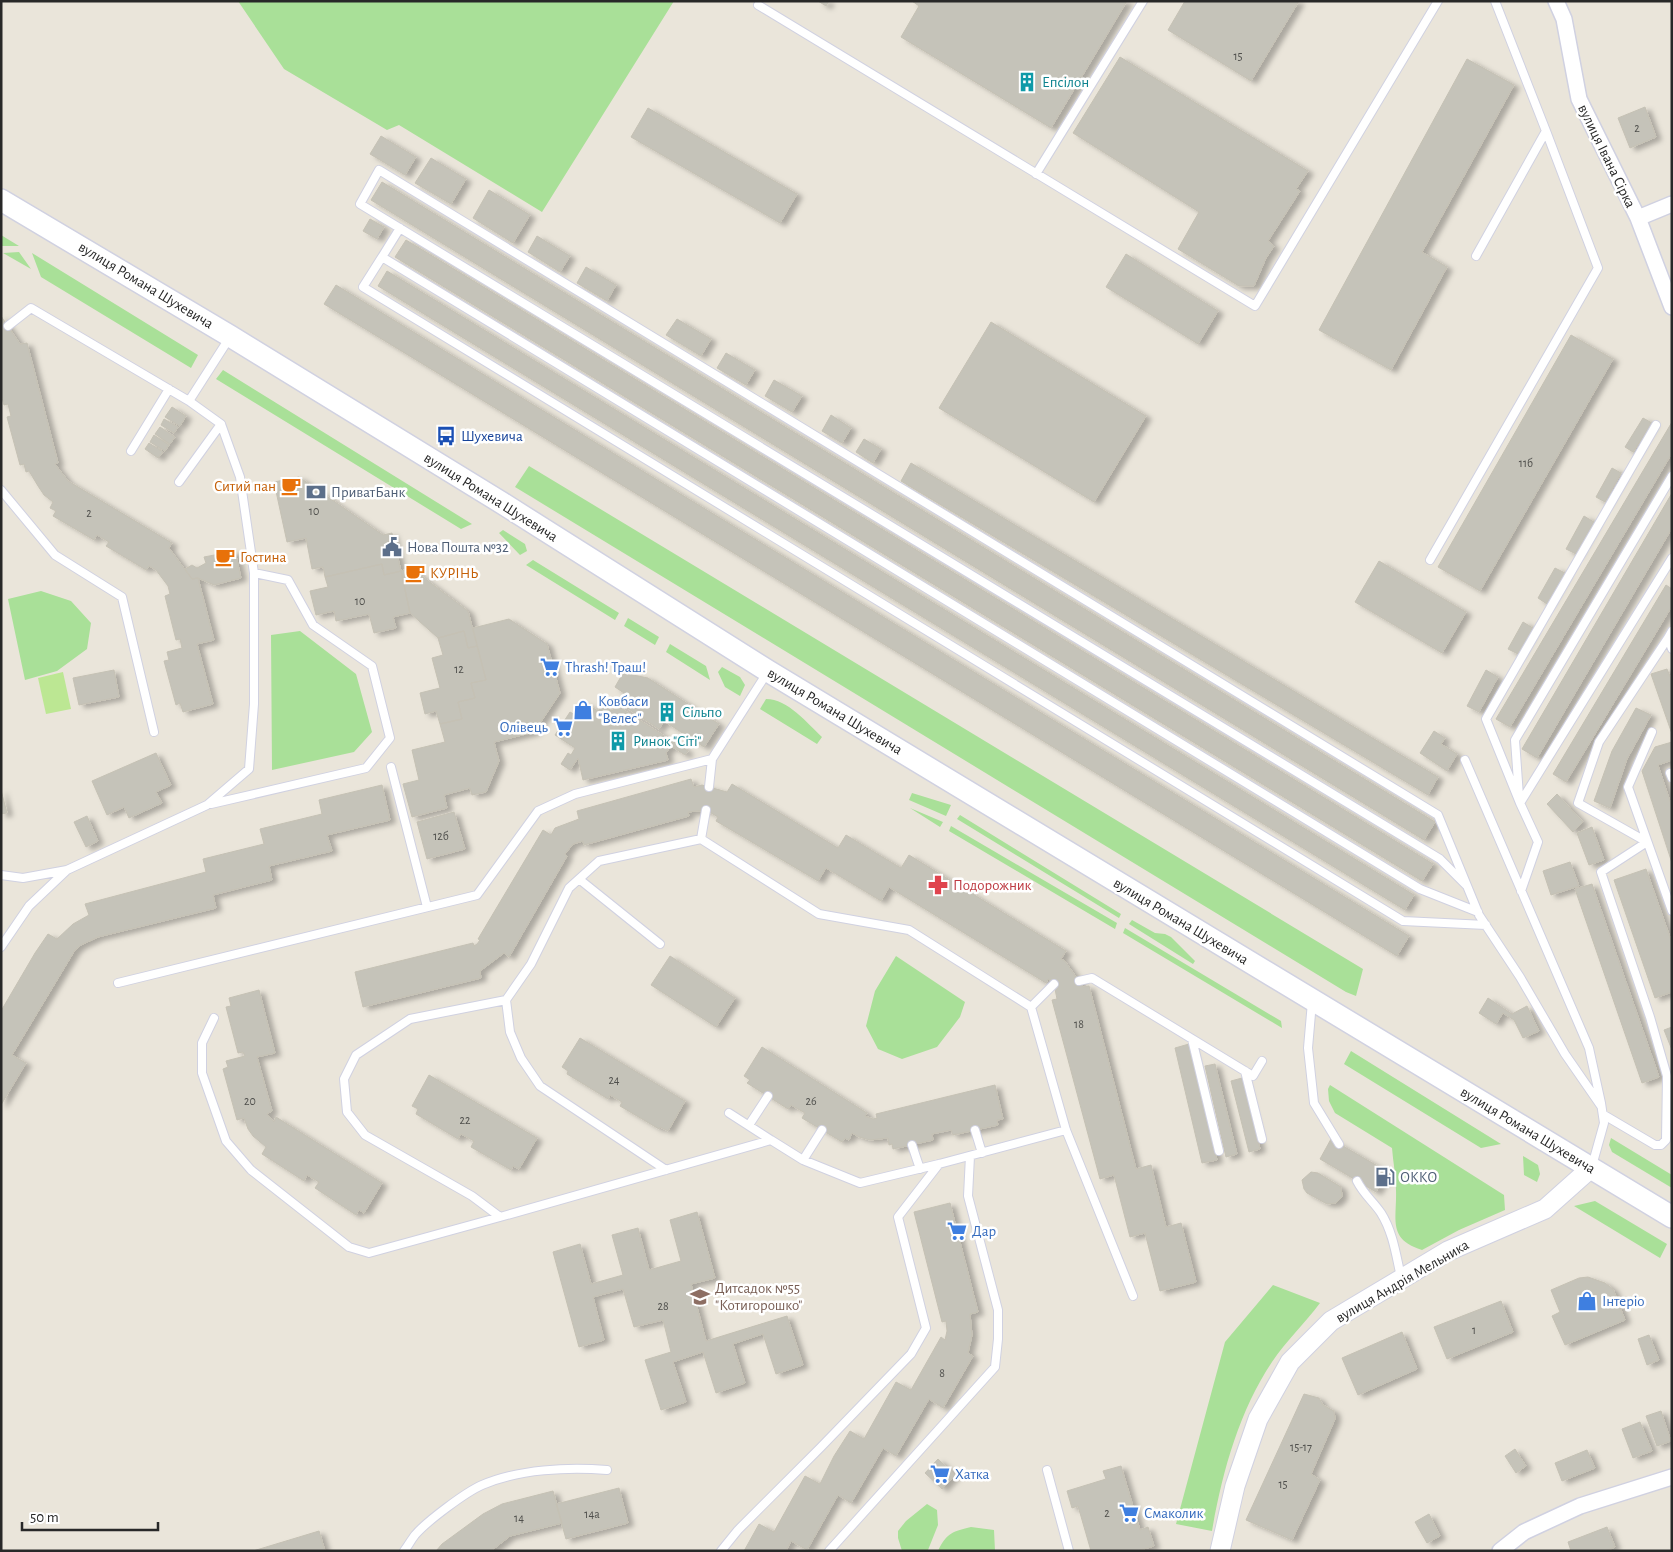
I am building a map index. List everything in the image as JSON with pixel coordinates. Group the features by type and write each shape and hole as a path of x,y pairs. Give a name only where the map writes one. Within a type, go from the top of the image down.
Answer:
{"main road":[{"name":"вулиця Романа Шухевича","path":"1,200 230,336 768,671 1672,1217"}],"street":[{"name":"вулиця Івана Сірка","path":"1556,1 1564,19 1579,99 1638,218 1672,307"},
{"path":"1638,218 1672,204"},
{"name":"вулиця Андрія Мельника","path":"1220,1551 1235,1486 1258,1419 1290,1362 1332,1321 1448,1251 1546,1210 1591,1168"},
{"path":"1500,1551 1524,1532 1580,1506 1672,1477"}],"lane":[{"path":"1036,174 1142,1"},
{"path":"757,3 1255,306 1438,1"},
{"path":"1430,560 1598,268 1495,1"},
{"path":"1476,256 1546,131"},
{"path":"1467,886 1440,859 1432,854 360,204 379,170 1438,815 1478,912 1520,977 1565,1054 1601,1106"},
{"path":"400,228 363,287 1403,921 1486,925"},
{"path":"382,257 1420,889 1478,912"},
{"path":"8,326 31,308 189,401 221,424 240,477 254,573 254,704 249,769 207,805"},
{"path":"189,401 230,336"},
{"path":"131,451 169,389"},
{"path":"179,482 221,424"},
{"path":"1522,891 1538,842 1486,719 1656,425"},
{"path":"1520,803 1516,740 1672,476"},
{"path":"1,490 55,555 122,597 154,732"},
{"path":"1520,803 1672,558"},
{"path":"1,875 23,878 66,870 207,805 366,768 390,738 372,666 313,625 288,580 254,573"},
{"path":"1670,634 1672,649"},
{"path":"1648,842 1578,803 1599,742 1670,634"},
{"path":"709,787 712,760 768,671"},
{"path":"1652,732 1628,787 1672,911"},
{"path":"118,983 477,895 538,810 574,794 712,760"},
{"path":"1465,760 1589,1048 1604,1114 1603,1130 1591,1168"},
{"path":"391,767 427,907"},
{"path":"701,839 706,810"},
{"path":"666,1170 540,1086 521,1058 510,1032 506,1000 530,964 569,888 599,861 701,839 819,914 909,930 1031,1007 1066,1130 1133,1296"},
{"path":"1604,1114 1655,1145 1661,1145 1666,1140 1667,1076 1650,1017 1601,872 1648,842"},
{"path":"1,947 29,906 66,870"},
{"path":"579,879 660,944"},
{"path":"1078,981 1092,978 1253,1076 1262,1061"},
{"path":"1031,1007 1054,984"},
{"path":"500,1217 472,1196 365,1135 347,1112 344,1079 356,1055 410,1019 506,1000"},
{"path":"1312,1000 1308,1048 1314,1103 1339,1144"},
{"path":"214,1018 202,1043 202,1073 226,1141 251,1170 349,1247 369,1253 771,1140"},
{"path":"1192,1038 1219,1150"},
{"path":"1245,1071 1262,1139"},
{"path":"749,1125 768,1096"},
{"path":"730,1113 803,1160 860,1183 1066,1130"},
{"path":"803,1160 822,1130"},
{"path":"975,1130 982,1153"},
{"path":"912,1145 920,1169"},
{"path":"829,1551 995,1367 998,1339 998,1310 968,1196 970,1156"},
{"path":"721,1551 738,1530 911,1354 926,1328 898,1217 939,1164"},
{"path":"1357,1181 1362,1191 1380,1212 1394,1242 1402,1279"},
{"path":"404,1551 415,1535 447,1508 482,1485 519,1474 579,1468 607,1470"},
{"path":"1047,1470 1069,1551"}],"green space":[{"path":"238,1 674,1 542,212 399,125 387,130 284,69"},
{"path":"1,235 19,246 1,246"},
{"path":"19,252 31,269 3,253"},
{"path":"32,253 198,355 191,368 41,277"},
{"path":"223,370 472,524 461,529 216,379"},
{"path":"529,466 1363,969 1356,996 1346,992 515,487"},
{"path":"503,530 525,544 527,551 520,555 499,533"},
{"path":"533,560 619,613 615,620 526,565"},
{"path":"41,591 71,601 91,623 87,649 57,671 25,680 8,599"},
{"path":"628,618 659,637 655,645 624,626"},
{"path":"300,631 356,674 372,732 354,752 272,770 271,635"},
{"path":"670,644 706,666 710,680 666,652"},
{"path":"722,667 740,677 745,685 740,696 725,687 718,672"},
{"path":"63,672 71,709 46,714 38,678"},
{"path":"766,699 782,703 797,713 822,737 817,744 760,709"},
{"path":"912,793 951,805 946,816 909,800"},
{"path":"910,808 943,822 940,827"},
{"path":"960,815 1121,914 1119,918 957,819"},
{"path":"951,826 1117,923 1115,929 949,831"},
{"path":"1132,920 1155,933 1171,937 1195,961 1193,964 1129,924"},
{"path":"1125,928 1281,1021 1282,1028 1123,933"},
{"path":"896,956 965,1002 960,1017 937,1047 902,1059 878,1049 866,1026 875,991"},
{"path":"1351,1051 1501,1144 1481,1148 1344,1064"},
{"path":"1330,1085 1504,1195 1505,1210 1459,1230 1422,1250 1403,1240 1396,1227 1395,1219 1396,1185 1392,1148 1335,1113 1329,1101 1328,1089"},
{"path":"1611,1138 1672,1175 1672,1188 1612,1152 1609,1145"},
{"path":"1523,1156 1538,1165 1540,1174 1537,1182 1524,1175"},
{"path":"1595,1201 1667,1244 1660,1258 1574,1206"},
{"path":"1273,1285 1320,1303 1277,1354 1250,1401 1233,1443 1212,1531 1176,1524 1225,1342"},
{"path":"927,1504 937,1510 938,1525 928,1550 902,1551 898,1531 906,1521"},
{"path":"971,1527 994,1530 995,1551 938,1551 944,1540 951,1534"}],"building":[{"path":"818,1 829,1 826,6"},
{"name":"Епсілон","path":"912,1 1127,1 1051,128 901,37 919,6"},
{"path":"1185,1 1299,1 1251,81 1168,30"},
{"path":"1120,57 1308,171 1296,189 1300,191 1268,241 1274,246 1266,258 1254,286 1239,286 1178,249 1199,212 1073,133"},
{"path":"1467,59 1514,85 1422,252 1447,267 1391,370 1319,330"},
{"path":"1645,107 1656,137 1630,148 1618,118"},
{"path":"648,108 797,194 780,223 631,137"},
{"path":"381,136 416,157 405,175 370,154"},
{"path":"431,158 466,179 451,204 415,183"},
{"path":"382,182 1435,822 1424,840 371,200"},
{"path":"489,190 530,215 513,243 473,218"},
{"path":"370,219 384,227 377,239 363,231"},
{"path":"537,236 570,256 560,272 528,252"},
{"path":"406,240 1433,864 1422,881 395,257"},
{"path":"1126,254 1218,311 1198,344 1106,287"},
{"path":"586,267 616,285 607,301 577,283"},
{"path":"387,271 1414,895 1405,910 378,286"},
{"path":"336,285 1409,936 1397,956 324,304"},
{"path":"1,316 20,344 27,343 58,463 55,464 68,481 172,543 169,548 192,579 198,578 214,640 197,644 213,704 183,712 180,703 176,705 164,661 169,660 167,652 182,648 180,639 176,640 165,596 170,594 168,586 156,570 149,566 146,570 106,546 109,542 97,535 94,540 53,516 56,511 50,508 53,502 44,495 29,471 26,472 24,464 20,465 7,417 11,416 8,404 4,405 1,394"},
{"path":"677,319 711,339 701,356 666,335"},
{"path":"991,322 1146,416 1094,502 939,408"},
{"path":"1571,335 1613,359 1480,591 1438,567"},
{"path":"726,353 755,370 746,385 717,368"},
{"path":"774,380 802,396 792,412 765,396"},
{"path":"172,407 186,416 180,426 165,417"},
{"path":"831,415 851,428 842,443 822,431"},
{"path":"1643,418 1652,423 1633,452 1625,447"},
{"path":"164,419 178,427 174,433 161,425"},
{"path":"1672,422 1672,453 1510,727 1496,719"},
{"path":"160,427 175,437 170,444 155,434"},
{"path":"154,435 169,445 165,451 150,442"},
{"path":"864,439 881,449 873,463 856,452"},
{"path":"149,443 163,452 158,458 145,449"},
{"path":"911,463 1438,777 1428,795 901,481"},
{"path":"1612,468 1621,473 1605,502 1596,497"},
{"path":"299,477 383,535 392,533 401,571 384,575 382,564 325,577 323,567 312,569 306,538 287,542 274,482"},
{"path":"1672,493 1672,528 1537,758 1522,749"},
{"path":"1584,516 1594,522 1576,554 1566,549"},
{"path":"235,551 241,578 214,585 198,578 192,579 185,569 192,565 197,568 206,563 204,557"},
{"path":"1379,561 1466,612 1442,653 1355,602"},
{"path":"382,564 384,575 401,571 410,613 393,617 396,628 374,633 369,614 336,621 334,611 316,615 310,591 328,587 325,577"},
{"path":"411,568 468,611 477,646 468,648 464,631 438,638 410,613 401,571"},
{"path":"1555,568 1565,573 1547,604 1538,598"},
{"path":"1666,585 1672,589 1672,606 1566,782 1553,774"},
{"path":"509,619 547,644 560,693 534,732 494,742 499,761 486,792 472,795 470,788 444,795 447,808 412,817 403,784 419,780 412,750 445,742 440,724 462,719 458,702 475,698 471,683 486,680 473,628"},
{"path":"1523,622 1533,628 1518,654 1508,649"},
{"path":"464,631 468,648 477,646 486,680 471,683 475,698 458,702 462,719 440,724 436,711 425,714 420,693 440,688 432,658 443,655 438,638"},
{"path":"1667,669 1672,681 1672,734 1651,674"},
{"path":"114,670 119,697 79,705 73,678"},
{"path":"1486,670 1498,677 1479,712 1467,706"},
{"name":"Сільпо","path":"623,673 648,678 719,724 704,747 664,721 659,729 618,702 624,693 615,687"},
{"name":"Ринок \"Сіті\"","path":"585,703 598,711 602,705 612,711 616,705 688,751 685,755 671,746 666,753 668,760 583,780 578,758 570,770 561,764 568,753 571,755 575,748 555,735 570,712 577,716"},
{"path":"1636,708 1651,715 1627,759 1610,808 1594,801 1612,751"},
{"path":"1434,731 1445,738 1441,744 1457,754 1447,771 1420,753"},
{"path":"1672,742 1672,760 1658,765 1672,807 1672,863 1642,771 1655,747"},
{"path":"156,753 171,785 156,792 162,803 129,818 124,807 107,815 92,781"},
{"path":"691,779 694,787 702,785 727,792 732,784 838,848 846,835 901,868 909,855 1066,951 1061,959 1065,961 1083,987 1089,986 1136,1169 1151,1165 1166,1227 1181,1223 1196,1282 1160,1291 1145,1233 1130,1237 1114,1175 1100,1179 1052,1000 1057,999 1054,984 1048,979 1046,983 889,887 881,901 826,868 818,881 716,821 718,817 706,810 688,812 689,816 584,845 583,841 573,844 565,854 567,856 509,957 504,953 480,971 481,978 363,1007 355,972 473,943 474,946 477,944 480,940 478,939 543,830 551,835 555,828 579,819 577,811"},
{"path":"382,785 390,820 327,835 332,851 269,866 272,880 213,895 216,908 98,937 75,950 12,1055 26,1063 1,1105 1,1011 48,934 57,939 73,924 89,915 85,904 206,872 203,859 264,844 260,829 322,814 319,800"},
{"path":"1,790 7,813 1,814"},
{"path":"1557,794 1583,822 1573,832 1547,804"},
{"path":"454,812 465,849 427,859 417,822"},
{"path":"87,816 98,841 86,847 74,822"},
{"path":"1592,827 1604,860 1589,865 1577,833"},
{"path":"1570,862 1579,886 1551,895 1543,871"},
{"path":"1646,869 1672,943 1672,992 1655,998 1614,880"},
{"path":"1592,884 1659,1077 1642,1083 1575,889"},
{"path":"670,956 735,998 716,1027 651,985"},
{"path":"259,990 275,1053 257,1057 272,1111 267,1114 274,1122 276,1117 382,1183 364,1213 359,1210 356,1215 315,1188 319,1182 307,1175 304,1181 262,1154 266,1147 253,1136 244,1118 237,1120 223,1069 228,1067 226,1061 245,1056 243,1052 238,1053 226,1007 231,1006 229,998"},
{"path":"1488,998 1512,1014 1527,1006 1539,1031 1523,1038 1514,1020 1503,1013 1496,1024 1479,1013"},
{"path":"1672,1027 1672,1050 1664,1030"},
{"path":"580,1038 685,1101 668,1131 660,1127 659,1129 620,1106 622,1102 610,1095 608,1099 567,1074 568,1071 562,1067"},
{"path":"1189,1044 1217,1160 1202,1163 1175,1048"},
{"path":"762,1047 867,1113 865,1116 873,1119 877,1118 876,1114 995,1085 1003,1119 997,1120 998,1125 953,1135 951,1130 932,1134 933,1140 893,1149 892,1144 889,1145 888,1138 870,1140 852,1133 849,1140 845,1138 842,1142 802,1118 805,1113 791,1105 788,1109 747,1083 750,1080 744,1076"},
{"path":"1215,1064 1237,1154 1226,1157 1205,1066"},
{"path":"429,1075 537,1138 519,1169 513,1166 511,1170 471,1147 474,1141 461,1134 458,1139 416,1114 418,1109 412,1106"},
{"path":"1242,1078 1260,1149 1249,1152 1231,1081"},
{"path":"1331,1139 1388,1172 1376,1192 1320,1159"},
{"path":"1311,1172 1318,1173 1341,1187 1342,1196 1336,1203 1327,1204 1307,1193 1302,1180"},
{"path":"950,1203 978,1312 970,1314 972,1335 968,1353 973,1356 943,1408 929,1399 896,1456 883,1448 851,1503 838,1495 807,1550 791,1541 786,1551 744,1551 759,1524 774,1532 805,1476 820,1484 834,1456 850,1431 864,1439 896,1382 911,1390 941,1337 945,1340 947,1331 946,1321 942,1322 914,1212"},
{"path":"697,1212 715,1278 691,1284 706,1341 787,1316 803,1365 776,1374 763,1334 733,1344 745,1383 716,1393 703,1352 673,1362 686,1402 661,1410 645,1360 671,1352 663,1320 634,1327 623,1289 593,1297 604,1340 579,1347 553,1252 580,1244 591,1284 623,1275 612,1235 638,1228 649,1270 681,1261 670,1220"},
{"name":"Інтеріо","path":"1588,1277 1605,1283 1613,1289 1625,1320 1565,1345 1552,1316 1560,1312 1551,1290 1579,1278"},
{"path":"1501,1301 1513,1332 1447,1359 1434,1327"},
{"path":"1402,1332 1417,1369 1358,1395 1342,1358"},
{"path":"1649,1335 1659,1360 1647,1365 1638,1339"},
{"path":"1304,1394 1319,1398 1323,1405 1334,1411 1335,1419 1311,1474 1320,1480 1292,1540 1246,1520"},
{"path":"1661,1411 1671,1441 1657,1446 1646,1416"},
{"path":"1640,1422 1652,1451 1633,1458 1622,1429"},
{"path":"1515,1449 1526,1466 1516,1473 1505,1456"},
{"path":"1587,1450 1595,1468 1562,1481 1555,1463"},
{"name":"Хатка","path":"938,1459 955,1475 942,1489 925,1473"},
{"path":"1121,1466 1140,1530 1148,1527 1154,1546 1137,1551 1091,1551 1078,1506 1072,1508 1067,1491 1106,1479 1103,1471"},
{"path":"619,1488 628,1523 566,1539 556,1504"},
{"path":"553,1491 562,1523 510,1536 491,1551 436,1551 442,1544 483,1514 502,1504"},
{"path":"1429,1514 1440,1536 1427,1543 1415,1522"},
{"path":"1607,1527 1615,1547 1606,1551 1571,1551 1568,1542"},
{"path":"319,1531 325,1551 253,1551"}],"place":[{"name":"Епсілон","path":"1027,82"},
{"name":"Шухевича","path":"446,436"},
{"name":"Ситий пан","path":"291,486"},
{"name":"ПриватБанк","path":"316,492"},
{"name":"Нова Пошта №32","path":"392,547"},
{"name":"Гостина","path":"225,557"},
{"name":"КУРІНЬ","path":"415,573"},
{"name":"Thrash! Траш!","path":"550,667"},
{"name":"Ковбаси \"Велес\"","path":"583,710"},
{"name":"Сільпо","path":"667,712"},
{"name":"Олівець","path":"563,727"},
{"name":"Ринок \"Сіті\"","path":"618,741"},
{"name":"Подорожник","path":"938,885"},
{"name":"ОККО","path":"1385,1177"},
{"name":"Дар","path":"957,1231"},
{"name":"Дитсадок №55 \"Котигорошко\"","path":"700,1297"},
{"name":"Інтеріо","path":"1587,1301"},
{"name":"Хатка","path":"940,1474"},
{"name":"Смаколик","path":"1129,1513"}]}
